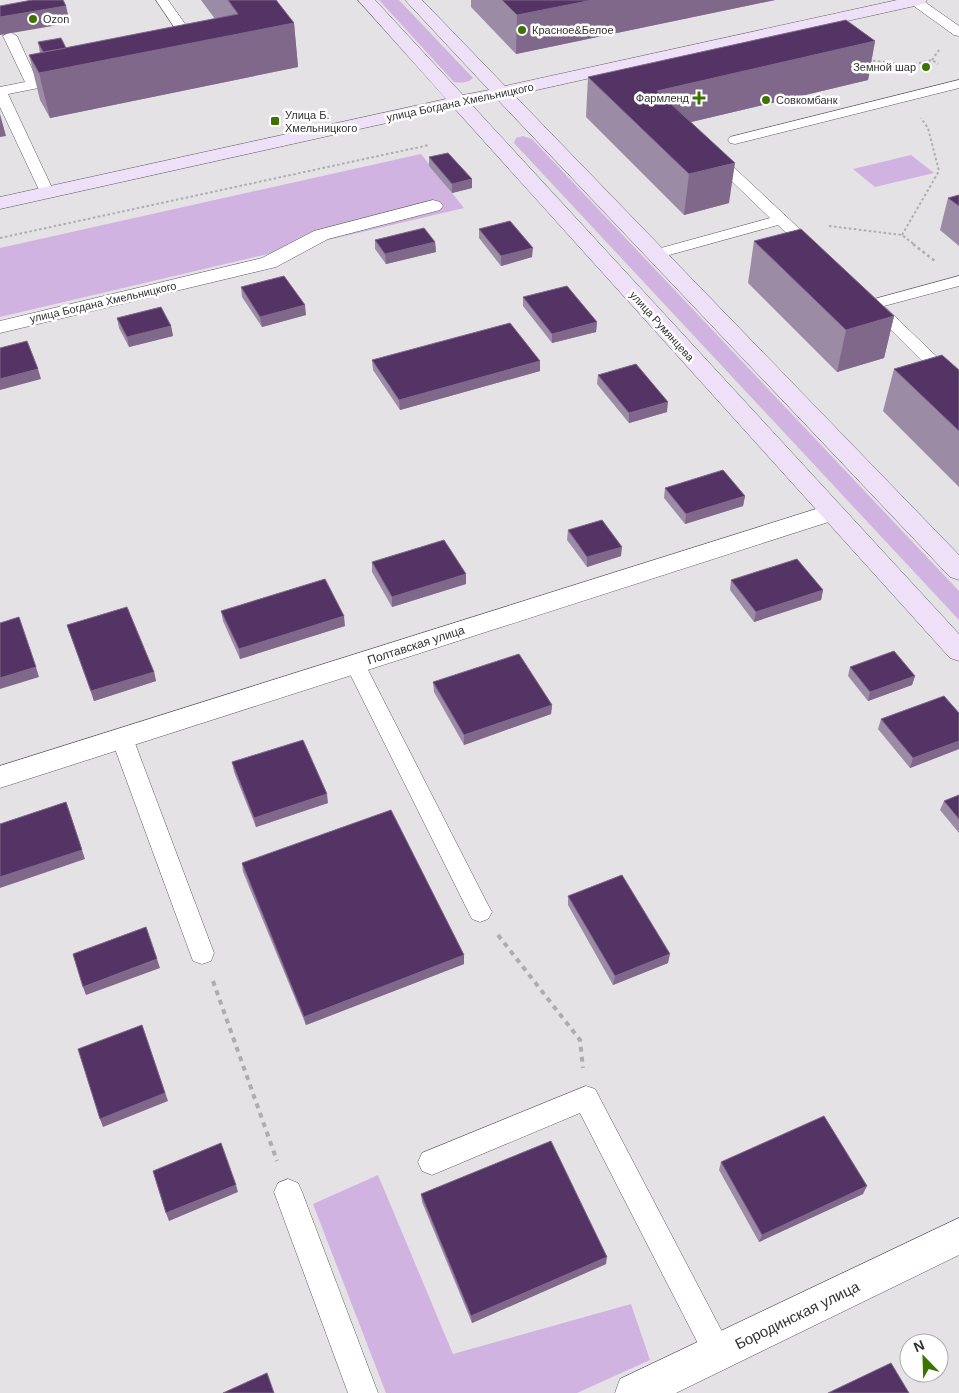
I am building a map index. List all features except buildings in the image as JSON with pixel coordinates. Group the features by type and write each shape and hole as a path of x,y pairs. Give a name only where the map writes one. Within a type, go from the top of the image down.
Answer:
{"main road":[{"name":"улица Румянцева","path":"366,0 959,651"},
{"path":"412,0 959,571"},
{"name":"улица Богдана Хмельницкого","path":"0,203 917,0"}],"street":[{"name":"улица Богдана Хмельницкого","path":"0,327 269,262 321,235 433,206"},
{"name":"Полтавская улица","path":"0,777 832,512"},
{"name":"Бородинская улица","path":"634,1393 959,1236"}],"lane":[{"path":"162,0 198,52 179,56"},
{"path":"917,0 959,32"},
{"path":"10,36 33,85"},
{"path":"47,192 0,92 81,75"},
{"path":"735,140 959,84"},
{"path":"721,163 824,259"},
{"path":"656,254 781,220"},
{"path":"873,304 959,280"},
{"path":"859,292 959,388"},
{"path":"355,664 480,912"},
{"path":"122,738 202,952"},
{"path":"432,1162 586,1098 718,1353"},
{"path":"288,1192 362,1393"}],"path":[{"path":"865,59 910,65"},
{"path":"902,235 939,171 928,128 904,98"},
{"path":"0,238 429,145"},
{"path":"781,220 902,235 938,263"},
{"path":"480,912 580,1040 586,1098"},
{"path":"202,952 288,1192"}],"shaded area":[{"path":"379,0 399,0 473,78 469,81 454,82"},
{"path":"523,136 532,139 959,591 959,620 514,143 516,138"},
{"path":"421,154 464,208 0,317 0,248"},
{"path":"911,155 934,173 875,187 853,169"},
{"path":"378,1175 453,1354 631,1304 650,1360 577,1393 386,1393 313,1204"}],"place":[{"name":"Ozon","path":"33,19"},
{"name":"Красное&Белое","path":"522,30"},
{"name":"Земной шар","path":"926,67"},
{"name":"Фармленд","path":"699,98"},
{"name":"Совкомбанк","path":"766,100"},
{"name":"Улица Б. Хмельницкого","path":"275,121"}]}
